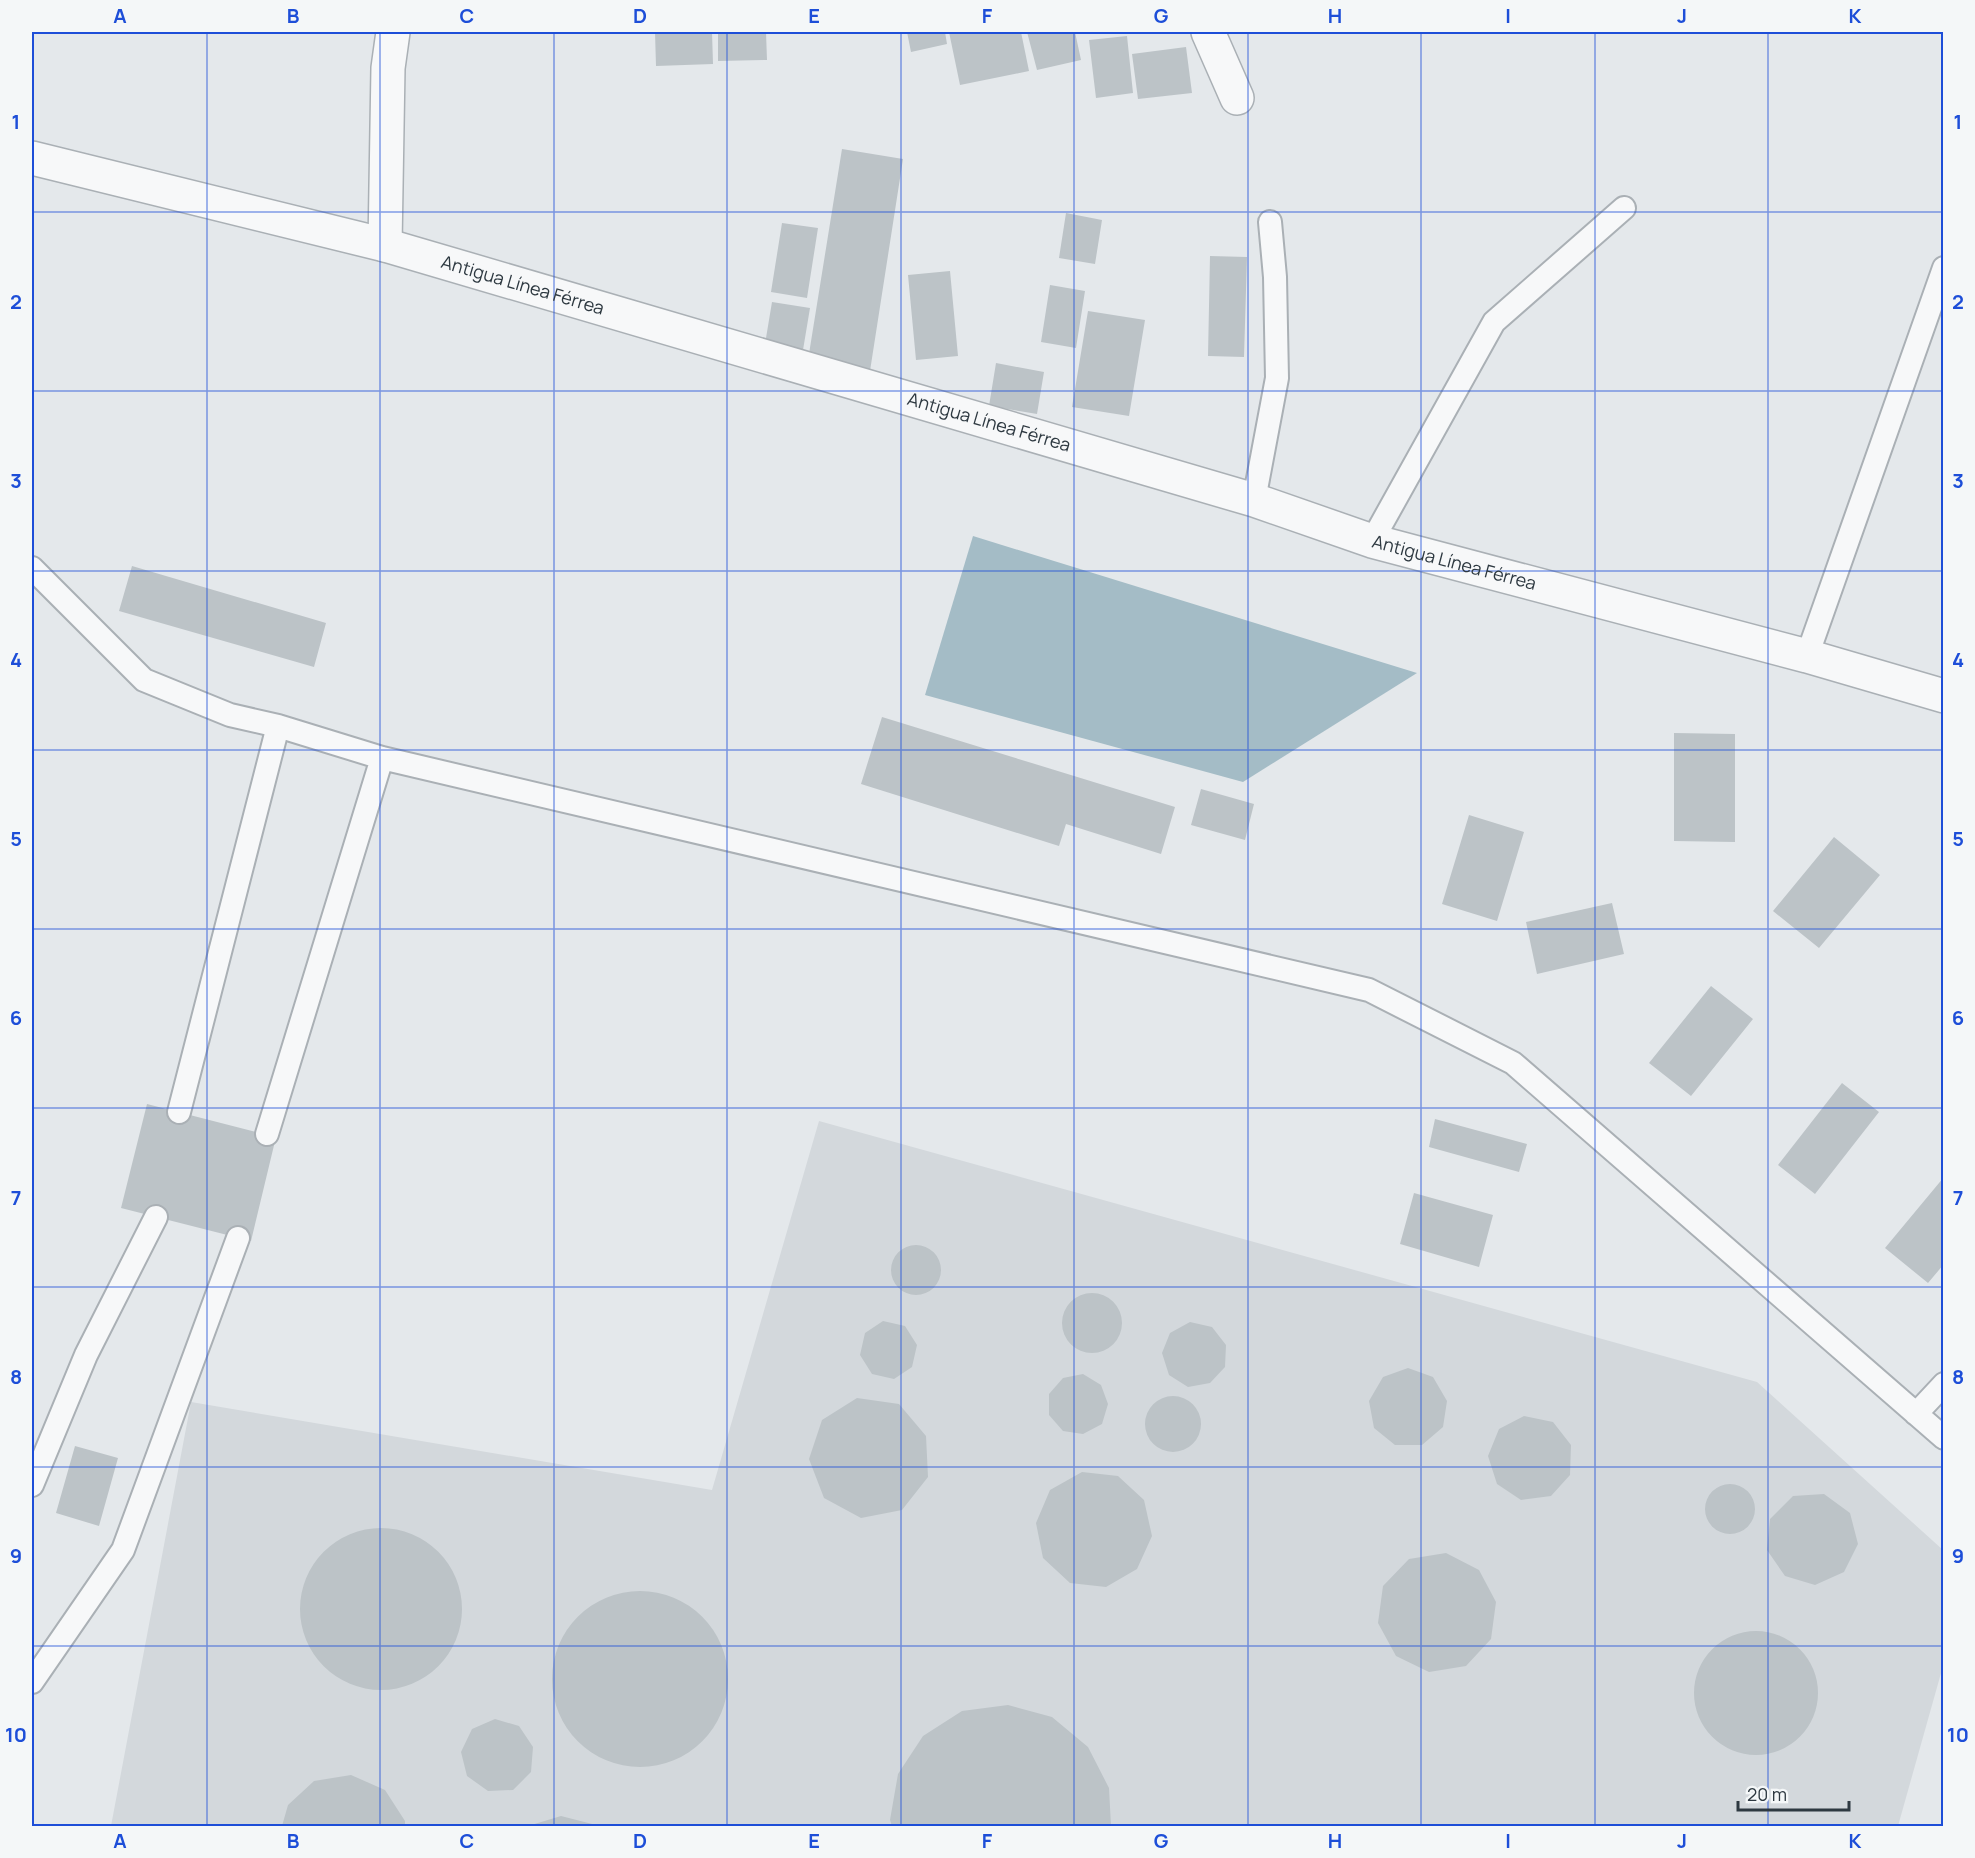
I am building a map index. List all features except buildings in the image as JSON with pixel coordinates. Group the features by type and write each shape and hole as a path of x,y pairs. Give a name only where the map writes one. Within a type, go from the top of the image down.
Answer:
{"street":[{"path":"385,244 388,68 393,32"},
{"path":"1208,32 1238,98"},
{"name":"Antigua Línea Férrea","path":"32,158 385,244 1254,500 1372,541 1807,656 1944,696"}],"lane":[{"path":"1372,541 1494,322 1624,208"},
{"path":"1254,500 1277,378 1275,276 1270,222"},
{"path":"1807,656 1944,268"},
{"path":"32,568 144,680 230,715 278,726 382,758 1369,990 1513,1063 1944,1438"},
{"path":"179,1112 278,726"},
{"path":"267,1134 382,758"},
{"path":"32,1485 86,1355 156,1217"},
{"path":"32,1682 123,1550 238,1238"},
{"path":"1916,1414 1944,1384"}],"shaded area":[{"path":"819,1121 1757,1382 1943,1550 1943,1666 1898,1826 111,1826 191,1402 712,1490"}],"water":[{"path":"973,536 1417,673 1243,782 925,695"}]}
